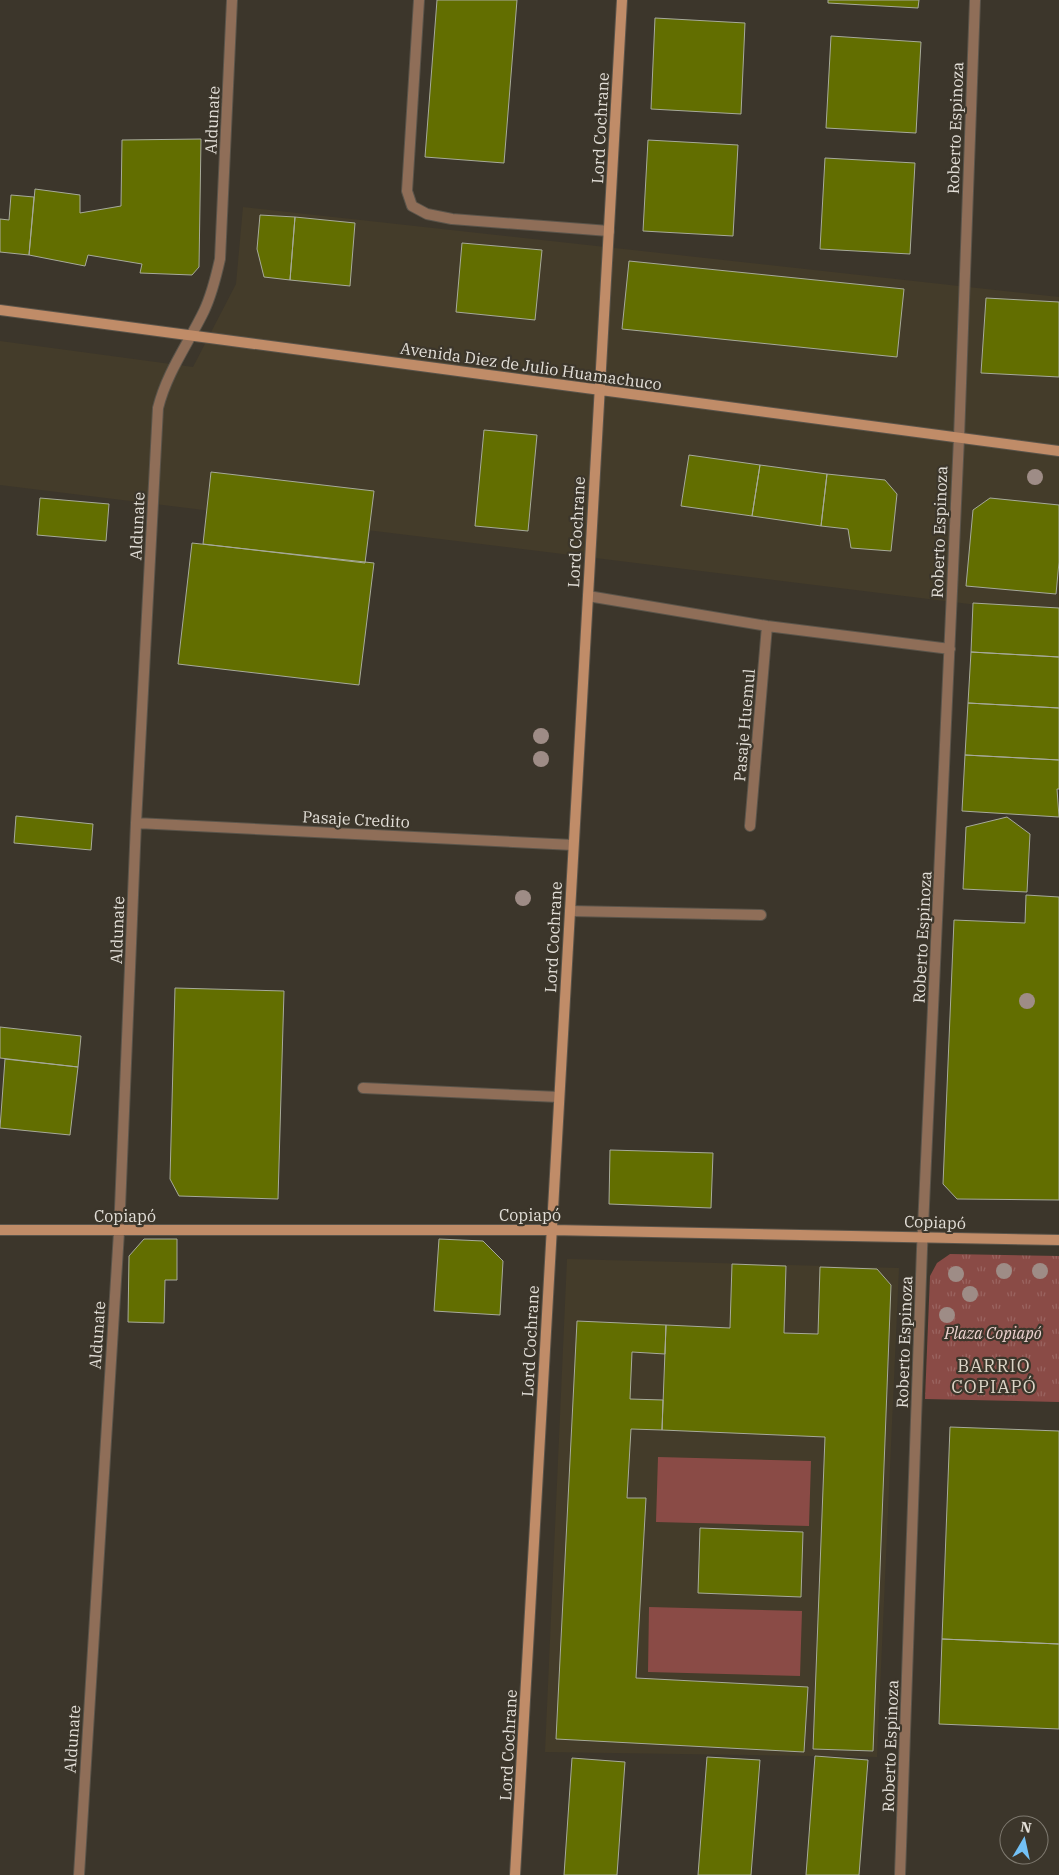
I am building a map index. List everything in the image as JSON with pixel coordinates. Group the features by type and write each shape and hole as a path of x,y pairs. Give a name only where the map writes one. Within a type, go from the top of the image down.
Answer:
{"street":[{"name":"Aldunate","path":"79,1875 119,1232 136,822 158,408 163,388 204,311 214,286 220,259 232,0"},
{"path":"419,0 407,191 412,206 427,214 452,219 609,231"},
{"name":"Lord Cochrane","path":"515,1875 622,0"},
{"name":"Roberto Espinoza","path":"900,1875 923,1236 959,438 975,0"},
{"name":"Avenida Diez de Julio Huamachuco","path":"0,310 1059,451"},
{"path":"588,596 767,626 950,649"},
{"name":"Pasaje Huemul","path":"750,826 767,626"},
{"name":"Pasaje Credito","path":"136,822 574,845"},
{"path":"570,911 761,915"},
{"path":"363,1088 559,1097"},
{"name":"Copiapó","path":"0,1230 119,1232 552,1230 1059,1240"}],"shaded area":[{"path":"243,207 1059,297 1059,615 0,485 0,341 193,367 236,284"},
{"path":"567,1259 899,1268 877,1757 545,1752"}],"green space":[{"name":"Plaza Copiapó","path":"950,1254 1059,1256 1059,1402 925,1399 930,1276 937,1263"},
{"path":"658,1457 811,1461 809,1526 656,1522"},
{"path":"649,1607 802,1611 800,1676 648,1672"}],"building":[{"path":"437,0 517,0 504,163 425,157"},
{"path":"828,0 919,0 918,8 828,3"},
{"path":"655,18 745,23 741,114 651,109"},
{"path":"831,36 921,42 916,133 826,128"},
{"path":"201,139 199,267 192,275 140,273 142,264 88,255 85,266 29,255 35,189 80,195 80,213 121,206 122,140"},
{"path":"648,140 738,145 733,236 643,231"},
{"path":"825,158 915,163 910,254 820,249"},
{"path":"11,195 34,197 29,255 0,252 0,219 9,220"},
{"path":"260,215 295,217 290,280 264,277 257,249"},
{"path":"295,217 355,223 350,286 290,280"},
{"path":"462,243 542,250 535,320 456,312"},
{"path":"629,261 904,289 897,357 622,329"},
{"path":"986,298 1059,302 1059,377 981,373"},
{"path":"484,430 537,435 528,531 475,526"},
{"path":"689,455 760,465 752,516 681,506"},
{"path":"760,465 827,474 821,526 752,516"},
{"path":"211,472 374,491 365,563 203,544"},
{"path":"827,474 885,480 897,494 891,551 851,548 848,529 821,526"},
{"path":"40,498 109,504 106,541 37,535"},
{"path":"990,498 1059,505 1059,562 1056,594 966,586 973,510"},
{"path":"192,543 374,563 359,685 178,664"},
{"path":"973,603 1059,608 1059,657 971,652"},
{"path":"971,652 1059,657 1059,708 968,703"},
{"path":"968,703 1059,708 1059,760 965,755"},
{"path":"965,755 1059,760 1059,789 1057,789 1059,817 962,811"},
{"path":"16,816 93,824 91,850 14,843"},
{"path":"1007,817 1030,834 1027,892 963,889 966,827"},
{"path":"1026,895 1059,897 1059,1200 957,1199 943,1184 954,920 1025,923"},
{"path":"175,988 284,991 278,1199 179,1196 170,1179"},
{"path":"0,1027 81,1036 78,1067 0,1058"},
{"path":"5,1059 78,1067 70,1135 0,1128"},
{"path":"610,1150 713,1153 711,1208 609,1204"},
{"path":"144,1239 177,1239 177,1280 165,1280 164,1323 128,1322 129,1256"},
{"path":"439,1239 483,1241 503,1261 500,1315 434,1311"},
{"path":"732,1264 786,1266 784,1333 818,1334 820,1267 877,1269 891,1285 873,1751 813,1749 825,1437 662,1430 666,1325 730,1328"},
{"path":"577,1321 666,1325 665,1354 632,1352 630,1399 663,1400 662,1430 631,1429 627,1498 646,1498 636,1678 808,1687 804,1752 556,1739"},
{"path":"950,1427 1059,1431 1059,1644 942,1639"},
{"path":"700,1528 803,1532 801,1597 698,1593"},
{"path":"942,1639 1059,1644 1059,1729 939,1724"},
{"path":"815,1756 868,1760 859,1875 806,1875"},
{"path":"707,1757 760,1760 751,1875 698,1875"},
{"path":"572,1758 625,1762 617,1875 564,1875"}],"district":[{"name":"BARRIO COPIAPÓ","path":"994,1376"}]}
